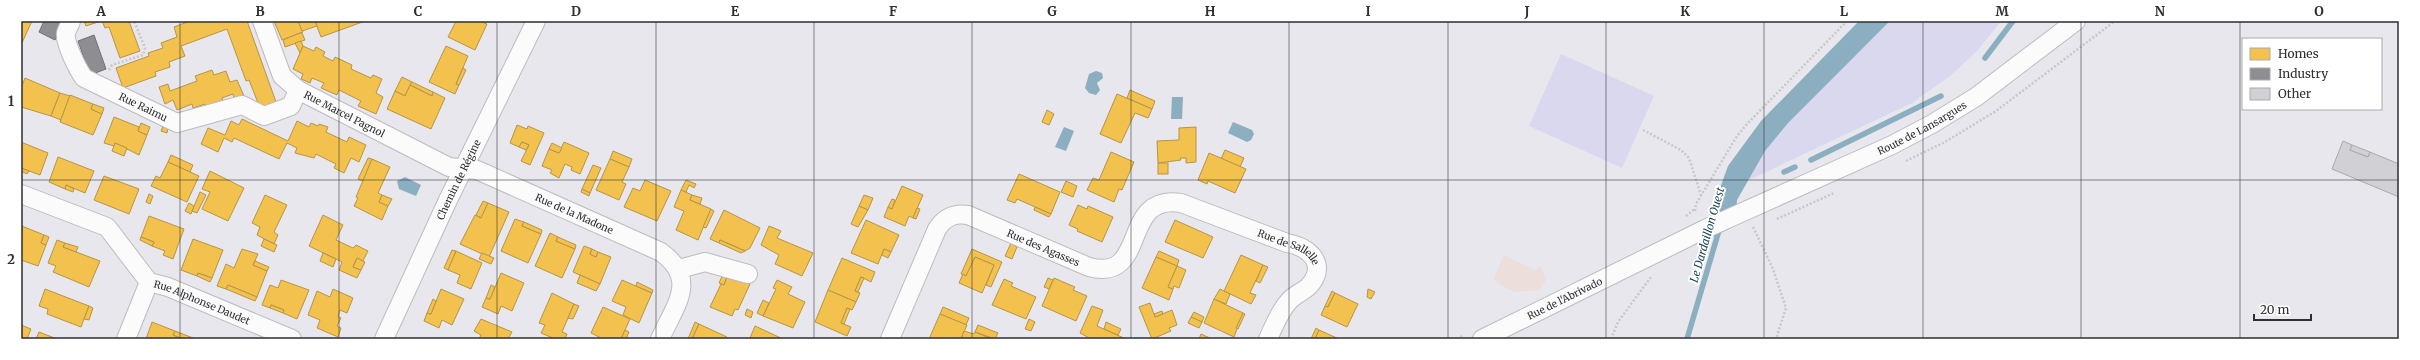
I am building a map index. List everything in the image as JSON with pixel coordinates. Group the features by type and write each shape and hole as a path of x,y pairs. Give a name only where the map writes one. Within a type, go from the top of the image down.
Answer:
{"street":[{"name":"Rue Raimu","path":"72,21 66,34 78,70 84,78 177,123 242,105 264,116 291,106 298,90"},
{"name":"Rue Marcel Pagnol","path":"262,21 282,76 298,90 449,166 464,167"},
{"name":"Chemin de Régine","path":"384,339 464,167 536,21"},
{"name":"Route de Lansargues","path":"1647,257 1698,232 1749,213 1932,124 1976,98 2076,21"},
{"name":"Rue de la Madone","path":"464,167 477,170 661,252 671,259 678,269"},
{"name":"Rue Alphonse Daudet","path":"21,194 106,227 149,282 168,287 292,339"},
{"name":"Rue des Agasses","path":"890,339 937,228 949,216 959,213 968,215 1090,267 1102,270 1114,267 1123,260 1148,210 1158,204 1170,201 1181,203 1238,224"},
{"name":"Rue de Sallelle","path":"1238,224 1287,243 1301,245 1312,253 1316,264 1315,276 1310,285 1290,299 1282,310 1268,339"},
{"name":"Rue de l'Abrivado","path":"1482,339 1647,257"},
{"path":"660,339 682,290 683,280 678,269 705,262 748,274"},
{"path":"126,339 149,282"}],"path":[{"path":"102,86 112,65 143,55 145,48 134,21"},
{"path":"1698,232 1696,204 1737,136 1847,21"},
{"path":"1643,130 1680,150 1689,158 1702,195"},
{"path":"1749,213 1786,308 1776,339"},
{"path":"1611,339 1618,322 1653,274 1652,264 1647,257"}],"shaded area":[{"path":"1859,21 1890,21 1788,123 1765,151 1737,200 1735,226 1708,239 1715,202 1728,166 1761,121"},
{"path":"1890,21 2001,21 1977,51 1950,76 1912,103 1747,181 1759,159 1792,117"},
{"path":"1561,54 1654,96 1622,168 1529,126"},
{"path":"1096,71 1102,73 1103,78 1097,83 1100,90 1096,95 1089,93 1085,88 1089,74"},
{"path":"1172,97 1183,97 1182,119 1171,119"},
{"path":"1233,122 1252,130 1254,134 1251,140 1247,142 1228,133"},
{"path":"1064,127 1074,131 1066,151 1055,147"},
{"path":"405,177 421,185 416,196 399,189 397,181"},
{"path":"1504,255 1535,270 1541,267 1546,280 1539,290 1515,292 1498,284 1494,278"}],"building: Homes":[{"path":"21,21 32,21 21,45"},
{"path":"84,21 101,21 86,26"},
{"path":"102,21 129,21 140,51 120,58 109,27 105,28"},
{"path":"190,21 247,21 276,102 260,108 249,80 246,81 227,29 181,46 185,56 169,62 170,67 155,72 156,76 123,88 116,68 149,56 148,53 163,48 161,43 177,37 174,27"},
{"path":"274,21 298,21 303,32 282,40"},
{"path":"298,21 315,21 317,26 302,31"},
{"path":"315,21 365,21 321,37"},
{"path":"456,21 485,21 484,23 487,24 475,50 448,37"},
{"path":"302,33 305,40 285,47 283,40"},
{"path":"301,41 303,46 300,53 295,43"},
{"path":"303,46 314,51 316,47 325,52 323,56 333,61 335,57 352,65 351,69 371,78 373,75 382,79 376,93 383,97 376,114 358,106 361,101 339,90 337,95 321,88 324,83 312,78 310,83 301,79 303,74 293,69"},
{"path":"446,46 468,56 456,84 459,85 455,94 429,82"},
{"path":"463,68 466,70 459,85 456,84"},
{"path":"212,70 214,75 226,71 230,82 237,80 244,96 234,99 233,94 222,98 224,103 207,109 205,104 193,108 192,104 177,110 173,100 165,104 159,87 168,84 170,91 197,81 195,76"},
{"path":"402,77 412,82 405,96 395,91"},
{"path":"25,78 60,93 51,116 21,107 21,88"},
{"path":"412,82 433,92 432,96 410,85"},
{"path":"410,85 432,96 433,92 445,98 431,129 387,109 395,91 405,96"},
{"path":"1130,90 1155,101 1152,109 1127,98"},
{"path":"60,93 70,96 61,120 51,116"},
{"path":"1117,94 1152,109 1148,118 1135,113 1121,143 1100,134"},
{"path":"70,95 93,104 91,109 102,114 93,135 60,122"},
{"path":"93,104 104,108 102,114 91,109"},
{"path":"1047,110 1054,114 1049,125 1042,122"},
{"path":"114,117 139,127 138,131 147,135 139,155 115,143 114,146 104,143"},
{"path":"242,119 288,141 297,121 309,127 311,123 318,126 319,124 328,127 326,132 347,142 349,137 366,145 359,162 351,158 344,173 334,168 336,164 316,154 314,158 295,153 297,148 287,143 279,159 234,138 232,142 224,138 218,152 201,144 208,128 225,135 231,121 239,125"},
{"path":"141,123 150,127 147,135 138,131"},
{"path":"517,125 527,129 528,126 544,133 530,165 521,161 529,145 522,142 519,147 510,143"},
{"path":"163,126 168,128 167,133 161,131"},
{"path":"1196,127 1196,162 1186,163 1186,158 1180,158 1181,160 1158,163 1157,141 1179,140 1179,128"},
{"path":"21,142 48,153 40,175 21,168"},
{"path":"522,142 529,145 526,150 519,147"},
{"path":"564,142 589,153 580,174 571,170 572,167 565,164 559,178 550,173 552,170 542,166 549,149 559,153"},
{"path":"115,143 127,148 124,156 112,151"},
{"path":"552,143 562,148 559,153 549,149"},
{"path":"1225,150 1244,158 1240,167 1221,159"},
{"path":"613,151 632,159 629,167 610,159"},
{"path":"1111,152 1134,162 1122,190 1119,189 1114,202 1087,190 1093,178 1099,180"},
{"path":"1209,153 1246,169 1235,193 1208,181 1207,184 1198,180"},
{"path":"171,155 193,165 190,172 168,162"},
{"path":"58,157 94,171 85,193 66,185 65,189 49,182"},
{"path":"368,158 372,159 363,181 358,179"},
{"path":"372,159 390,167 378,193 382,195 379,202 388,206 382,220 354,206 358,198 356,197"},
{"path":"610,159 629,167 622,182 626,184 619,200 596,190"},
{"path":"168,162 199,176 187,202 151,186 156,176 160,178"},
{"path":"1158,163 1168,163 1168,174 1158,174"},
{"path":"593,165 601,168 590,193 582,189"},
{"path":"21,168 29,171 27,174 21,171"},
{"path":"210,171 244,188 228,221 202,209 210,192 202,189"},
{"path":"1019,174 1060,192 1051,214 1017,199 1015,203 1007,200"},
{"path":"104,176 139,189 129,214 94,200"},
{"path":"645,180 671,191 657,221 624,207 633,188 640,191"},
{"path":"686,180 696,184 694,188 689,185 686,192 681,190"},
{"path":"1066,181 1077,186 1073,197 1061,192"},
{"path":"66,185 74,189 73,192 65,189"},
{"path":"902,186 923,195 913,218 909,216 905,226 884,217 888,207 892,209"},
{"path":"582,189 590,193 589,196 581,192"},
{"path":"681,190 692,195 690,200 711,209 698,240 676,230 684,211 674,207"},
{"path":"200,192 206,195 197,213 192,211"},
{"path":"149,194 153,196 150,204 146,202"},
{"path":"265,195 287,205 274,232 278,235 274,244 257,235 260,227 252,223"},
{"path":"382,195 392,199 388,206 379,202"},
{"path":"692,195 702,198 700,204 690,200"},
{"path":"864,195 873,198 868,210 859,206"},
{"path":"892,199 895,200 892,209 888,207"},
{"path":"483,201 488,203 481,218 476,215"},
{"path":"189,203 194,206 191,214 185,211"},
{"path":"488,203 509,212 489,257 460,244 475,215 481,218"},
{"path":"1078,205 1087,209 1088,206 1113,217 1102,242 1077,231 1078,229 1069,225"},
{"path":"859,206 868,210 858,227 851,224"},
{"path":"1035,207 1051,214 1049,217 1034,210"},
{"path":"917,208 920,209 916,219 913,218"},
{"path":"711,209 714,211 706,228 703,227"},
{"path":"724,210 760,228 750,248 745,251 720,240 719,243 710,239"},
{"path":"323,215 343,225 336,240 353,248 356,245 368,251 363,261 357,258 353,267 361,270 357,278 339,270 342,262 309,246"},
{"path":"149,216 184,229 173,259 163,255 165,251 152,246 154,242 141,237"},
{"path":"515,219 524,222 522,226 541,234 528,263 501,251"},
{"path":"866,220 899,235 891,252 884,249 878,264 851,253"},
{"path":"1175,220 1213,237 1203,258 1165,242"},
{"path":"524,222 542,230 541,234 522,226"},
{"path":"22,226 44,235 41,243 46,245 38,266 21,260"},
{"path":"769,226 781,231 777,238 813,253 802,276 775,264 779,255 761,245"},
{"path":"550,233 558,237 556,241 575,249 562,278 535,266"},
{"path":"44,235 49,237 46,245 41,243"},
{"path":"141,237 154,242 152,246 140,240"},
{"path":"558,237 576,245 575,249 556,241"},
{"path":"193,239 223,250 212,278 198,273 197,276 181,270"},
{"path":"264,239 277,245 274,252 261,246"},
{"path":"57,240 65,243 63,247 100,261 89,287 53,272 56,266 48,263"},
{"path":"720,240 745,251 741,253 719,243"},
{"path":"65,243 78,247 76,252 63,247"},
{"path":"1011,243 1017,247 1012,259 1005,256"},
{"path":"584,246 592,249 590,254 596,257 598,252 611,257 600,284 573,272"},
{"path":"242,249 258,254 253,265 267,271 257,297 228,285 226,289 217,286 226,264 234,268"},
{"path":"592,249 598,252 596,257 590,254"},
{"path":"884,249 891,252 888,258 882,255"},
{"path":"972,249 1002,262 991,287 986,285 994,265 975,257 966,276 961,274"},
{"path":"452,250 456,251 448,270 444,268"},
{"path":"456,251 482,263 471,289 457,283 460,275 448,270"},
{"path":"1159,251 1179,260 1177,266 1156,257"},
{"path":"323,253 336,259 333,267 320,261"},
{"path":"482,253 494,258 491,264 479,259"},
{"path":"1241,255 1263,265 1250,293 1256,295 1251,304 1224,291"},
{"path":"975,257 994,265 982,293 959,283 963,274 966,276"},
{"path":"1156,257 1177,266 1168,287 1173,289 1169,300 1142,288"},
{"path":"357,258 365,262 361,270 353,267"},
{"path":"842,258 875,272 871,282 861,277 855,291 860,293 856,302 828,290"},
{"path":"255,261 269,267 267,271 253,265"},
{"path":"1263,265 1268,267 1260,283 1256,281"},
{"path":"1177,266 1186,270 1179,288 1174,286 1173,289 1168,287"},
{"path":"724,272 728,274 724,285 719,283"},
{"path":"198,273 212,278 210,282 197,276"},
{"path":"501,273 524,283 512,311 501,306 498,314 482,307 486,298 490,299"},
{"path":"728,274 750,284 738,310 735,309 732,316 710,307 721,284 724,285"},
{"path":"580,275 600,284 596,291 577,283"},
{"path":"861,277 864,278 858,292 855,291"},
{"path":"1048,278 1053,280 1049,289 1044,287"},
{"path":"1054,278 1075,287 1073,290 1087,296 1076,321 1042,306"},
{"path":"1004,279 1013,283 1011,286 1036,297 1026,319 992,305"},
{"path":"281,280 309,290 297,319 283,313 284,310 271,305 270,308 262,305 270,285 278,288"},
{"path":"622,280 652,293 639,323 623,315 626,307 612,301"},
{"path":"777,280 792,287 788,294 805,302 793,328 763,316 776,289 773,288"},
{"path":"637,282 653,290 652,293 636,286"},
{"path":"228,285 257,297 255,301 226,289"},
{"path":"491,285 495,287 490,299 486,298"},
{"path":"45,289 89,306 81,327 47,314 48,309 39,306"},
{"path":"333,289 353,298 347,313 340,310 338,317 341,318 337,326 341,328 338,337 317,328 320,320 308,315 317,291 330,297"},
{"path":"441,289 464,299 452,325 442,320 439,328 424,321 427,313 431,314"},
{"path":"1220,289 1230,294 1226,304 1214,299"},
{"path":"1368,289 1375,292 1371,299 1367,297"},
{"path":"828,290 856,302 852,310 847,308 841,323 851,327 847,336 815,322"},
{"path":"1332,291 1335,293 1328,307 1325,306"},
{"path":"552,293 574,304 562,332 567,334 565,339 555,339 541,333 545,325 539,323"},
{"path":"1335,293 1358,304 1347,327 1321,315 1325,306 1328,307"},
{"path":"433,299 436,301 431,314 427,313"},
{"path":"1214,299 1243,313 1234,337 1204,323"},
{"path":"763,300 769,303 763,316 757,313"},
{"path":"1150,303 1155,317 1172,310 1177,325 1169,328 1171,331 1152,339 1139,307"},
{"path":"574,304 579,306 573,319 568,318"},
{"path":"271,305 284,310 283,313 270,308"},
{"path":"89,306 93,308 89,320 84,319"},
{"path":"1092,306 1103,310 1097,326 1126,339 1091,339 1080,333"},
{"path":"603,307 630,319 621,339 603,339 591,333"},
{"path":"943,307 969,318 966,325 940,314"},
{"path":"847,308 850,309 844,324 841,323"},
{"path":"747,309 753,312 751,318 745,315"},
{"path":"1162,311 1163,314 1155,317 1154,314"},
{"path":"1194,312 1204,317 1202,322 1191,317"},
{"path":"1243,313 1245,314 1238,329 1236,328"},
{"path":"940,314 967,325 961,339 929,339"},
{"path":"1191,317 1202,322 1199,328 1188,323"},
{"path":"481,319 512,332 508,339 479,339 481,335 474,331"},
{"path":"1029,319 1035,322 1031,331 1025,329"},
{"path":"152,322 175,331 173,335 183,339 146,339"},
{"path":"695,322 699,324 692,339 688,339"},
{"path":"1106,322 1121,329 1118,335 1104,329"},
{"path":"699,324 727,337 726,339 692,339"},
{"path":"21,325 31,329 27,339 21,339"},
{"path":"978,325 998,333 995,339 975,332"},
{"path":"755,326 783,339 750,338"},
{"path":"1316,328 1319,330 1315,339 1311,339"},
{"path":"625,330 629,332 626,339 621,339"},
{"path":"1319,330 1339,339 1315,339"},
{"path":"175,331 193,338 183,339 173,335"},
{"path":"964,331 974,334 975,332 992,339 961,339"},
{"path":"39,332 57,339 36,339"},
{"path":"1201,334 1212,339 1199,339"}],"building: Industry":[{"path":"44,21 64,21 55,40 39,32"},
{"path":"94,35 106,69 90,75 78,41"}],"building: Other":[{"path":"2343,141 2352,145 2350,150 2368,157 2370,152 2399,164 2399,197 2332,169"},
{"path":"2352,145 2370,152 2368,157 2350,150"}],"waterway":[{"path":"1985,58 2013,21"},
{"path":"1811,160 1941,96"},
{"path":"1784,172 1795,167"},
{"name":"Le Dardaillon Ouest","path":"1687,339 1720,227"}]}
